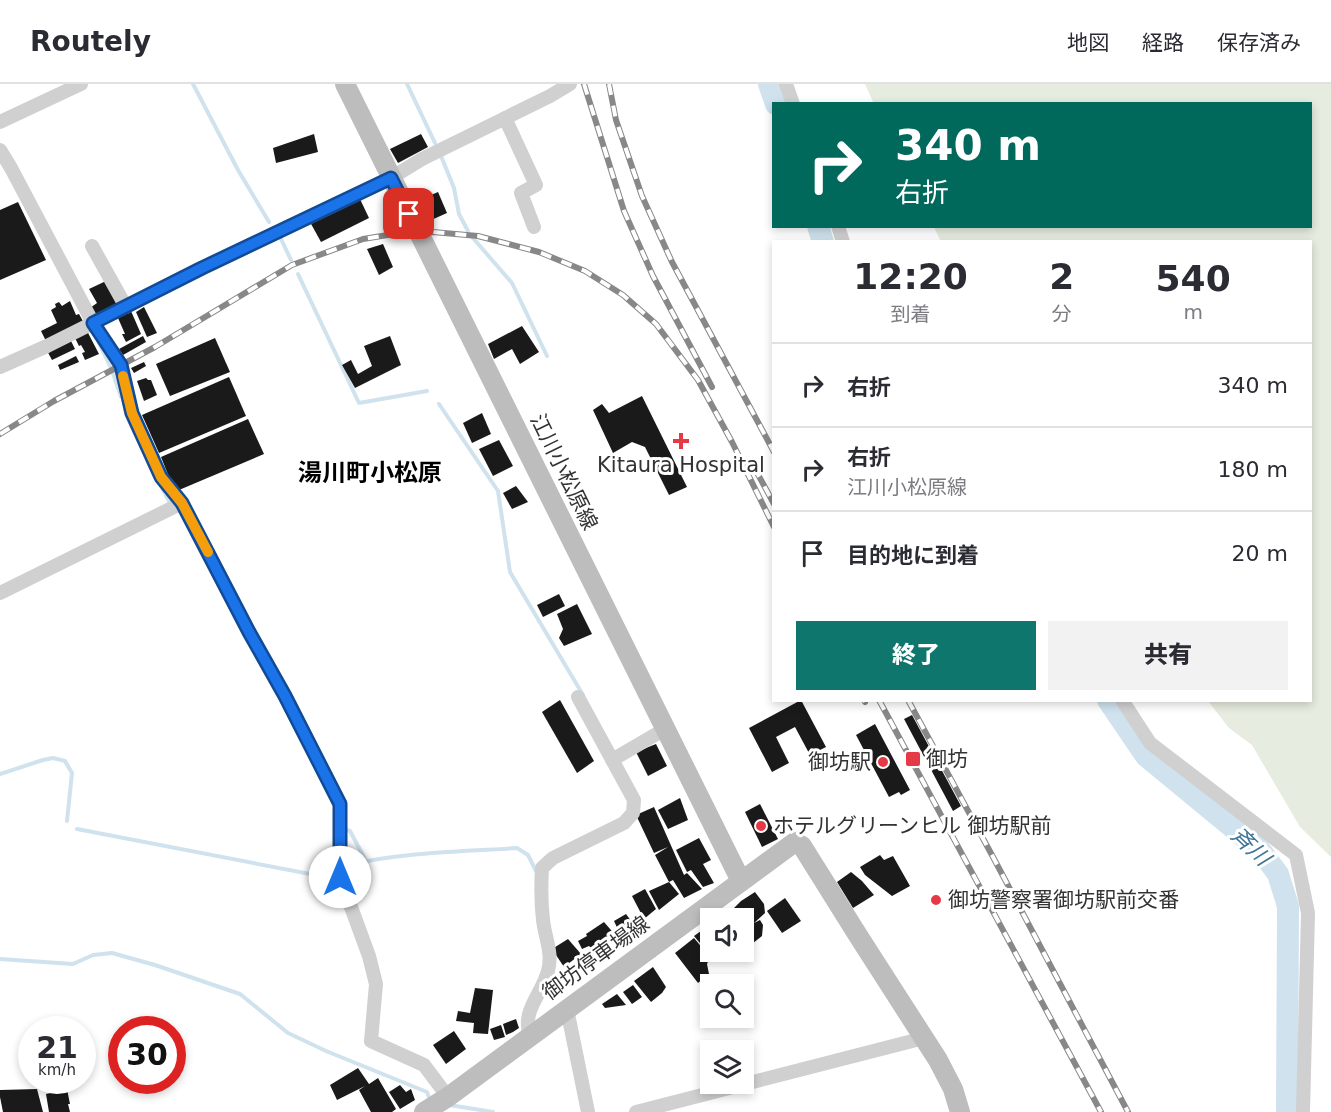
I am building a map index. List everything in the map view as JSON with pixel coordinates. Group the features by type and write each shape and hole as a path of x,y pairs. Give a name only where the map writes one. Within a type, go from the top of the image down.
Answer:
{"main road":[{"name":"江川小松原線","path":"345,84 741,881"},
{"name":"御坊停車場線","path":"424,1112 448,1097 795,842 802,846 924,1038"},
{"path":"924,1038 953,1089 960,1112"}],"street":[{"path":"0,122 81,84"},
{"path":"0,367 391,178 422,159 570,84"},
{"path":"786,84 792,102"},
{"path":"505,118 536,185 521,193 534,227"},
{"path":"0,150 93,323 121,365 132,413 161,477 182,503 340,804 340,877 369,956 376,984 371,1041 424,1065 448,1097"},
{"path":"92,246 126,307"},
{"path":"0,592 182,503"},
{"path":"530,1037 526,1027 529,1013 548,972 550,954 543,922 541,884 543,868 553,858 624,823 633,813 634,800 578,697"},
{"path":"1123,702 1150,743 1296,855 1308,913 1303,1112"},
{"path":"612,760 665,729"},
{"path":"567,1009 588,1112"},
{"path":"636,1112 924,1038"}],"shaded area":[{"path":"865,84 1331,84 1331,857 1300,827 1252,745 1229,728 1209,702 1312,702 1312,240 940,240 934,228 1312,228 1312,102 873,102"}],"building":[{"path":"314,134 318,152 276,163 273,148"},
{"path":"421,134 428,147 398,163 390,149"},
{"path":"438,192 447,213 429,221 420,200"},
{"path":"359,197 369,218 321,242 310,222"},
{"path":"18,202 46,260 0,280 0,210"},
{"path":"383,244 393,267 379,275 367,249"},
{"path":"106,281 119,306 96,317 90,308 97,303 89,289"},
{"path":"70,301 76,315 79,314 84,323 48,345 41,331 57,323 51,310 59,302 62,306"},
{"path":"144,307 157,333 147,337 136,312"},
{"path":"131,311 141,334 126,342 118,318"},
{"path":"522,326 539,352 520,364 512,349 494,359 488,344"},
{"path":"86,329 99,354 85,360 82,353 85,352 74,336"},
{"path":"143,336 146,342 123,355 119,349"},
{"path":"390,336 401,365 355,388 342,365 351,360 358,374 372,366 364,346"},
{"path":"69,337 75,349 52,360 46,349"},
{"path":"215,338 230,372 170,396 156,364"},
{"path":"76,356 79,362 60,370 58,365"},
{"path":"144,362 146,366 134,373 131,368"},
{"path":"229,377 246,416 159,453 142,415"},
{"path":"146,378 151,380 157,395 144,401 137,381"},
{"path":"642,396 687,487 669,495 645,447 632,442 613,453 593,410 602,404 609,413"},
{"path":"482,413 491,434 472,443 463,423"},
{"path":"248,419 264,454 179,490 169,477 161,457"},
{"path":"499,440 513,466 493,476 479,449"},
{"path":"516,486 528,502 512,509 503,493"},
{"path":"559,594 565,606 543,617 537,605"},
{"path":"577,604 592,634 564,646 559,638 563,629 557,614"},
{"path":"560,700 594,761 577,773 542,712"},
{"path":"797,702 802,702 826,747 810,755 795,727 776,737 789,763 772,772 749,728"},
{"path":"912,715 961,806 953,811 904,719"},
{"name":"御坊駅","path":"875,724 910,790 901,795 899,792 889,797 856,735"},
{"path":"656,744 667,766 648,776 636,752"},
{"path":"680,798 688,820 668,829 658,810"},
{"name":"ホテルグリーンヒル 御坊駅前","path":"760,804 778,839 762,847 745,812"},
{"path":"654,807 684,875 687,873 702,889 684,898 673,880 669,882 655,855 668,847 654,853 636,815"},
{"path":"699,838 711,860 703,864 714,883 703,887 691,870 687,872 676,850"},
{"path":"880,855 884,860 893,856 910,886 892,896 865,875 860,867"},
{"path":"851,872 874,895 853,908 837,882"},
{"path":"669,882 679,894 659,910 649,891"},
{"path":"645,889 656,909 644,919 632,896"},
{"path":"755,892 764,904 765,913 754,923 754,908 734,908"},
{"path":"785,898 801,921 782,933 767,911"},
{"path":"626,914 642,936 626,947 614,921"},
{"path":"760,920 763,925 762,936 754,942 754,923"},
{"path":"604,922 617,937 596,952 589,946 582,949 578,941"},
{"path":"700,932 700,943 694,936"},
{"path":"694,938 700,945 700,962 708,962 709,974 700,974 698,983 675,953"},
{"path":"568,939 581,954 564,967 552,949"},
{"path":"653,967 666,987 651,1002 634,981"},
{"path":"633,985 642,997 632,1004 623,992"},
{"path":"475,988 493,990 488,1034 473,1033 474,1023 456,1021 458,1011 470,1013"},
{"path":"617,994 626,1005 605,1008 602,1004"},
{"path":"516,1019 519,1028 506,1035 503,1024"},
{"path":"501,1025 505,1037 494,1040 490,1029"},
{"path":"454,1031 466,1049 446,1064 433,1045"},
{"path":"358,1068 369,1084 378,1078 396,1109 392,1112 371,1112 359,1090 365,1086 337,1100 330,1085"},
{"path":"400,1085 406,1092 411,1089 415,1100 400,1109 389,1092"},
{"path":"0,1090 18,1090 18,1094 38,1094 43,1112 3,1112"},
{"path":"46,1094 68,1094 70,1112 49,1112"}],"waterway":[{"path":"193,84 238,170 269,222"},
{"path":"407,84 435,143"},
{"name":"斉川","path":"769,84 775,102"},
{"path":"441,156 454,188 459,214 468,231"},
{"name":"斉川","path":"819,228 822,240"},
{"path":"280,237 291,260"},
{"path":"473,238 512,283 547,356"},
{"path":"298,274 359,403 427,391"},
{"path":"99,343 112,370 121,397"},
{"path":"439,404 498,491 510,572 583,695"},
{"path":"161,486 170,503"},
{"name":"斉川","path":"1109,702 1146,756 1260,850 1278,874 1288,906 1287,1112"},
{"path":"0,774 43,760 53,758 65,761 72,773 67,821"},
{"path":"77,829 310,874 334,869"},
{"path":"344,829 350,831 366,861"},
{"path":"348,865 411,855 517,848 528,855 536,871"},
{"path":"0,959 73,964 93,955 112,953 155,965 240,994 288,1033 427,1092 430,1100"},
{"path":"449,1105 493,1112"}],"railway":[{"path":"584,84 624,211 653,276 712,387"},
{"path":"609,84 616,120 642,196 672,262 772,448"},
{"path":"0,434 54,401 155,347 292,265 363,239 400,233 433,232 478,236 539,252 585,271 623,295 656,324 698,380 772,523"},
{"path":"754,467 772,500"},
{"path":"880,702 1101,1112"},
{"path":"909,702 1128,1112"}],"slow traffic":[{"path":"123,376 129,406 161,477 182,503 208,552"}],"place":[{"name":"Kitaura Hospital","path":"681,441"},
{"name":"御坊","path":"913,759"},
{"name":"御坊駅","path":"883,762"},
{"name":"ホテルグリーンヒル 御坊駅前","path":"761,826"},
{"name":"御坊警察署御坊駅前交番","path":"936,900"}],"district":[{"name":"湯川町小松原","path":"370,473"}],"route":[{"path":"340,877 340,804 182,503 161,477 129,406 121,365 93,323 391,178 409,214"}]}
